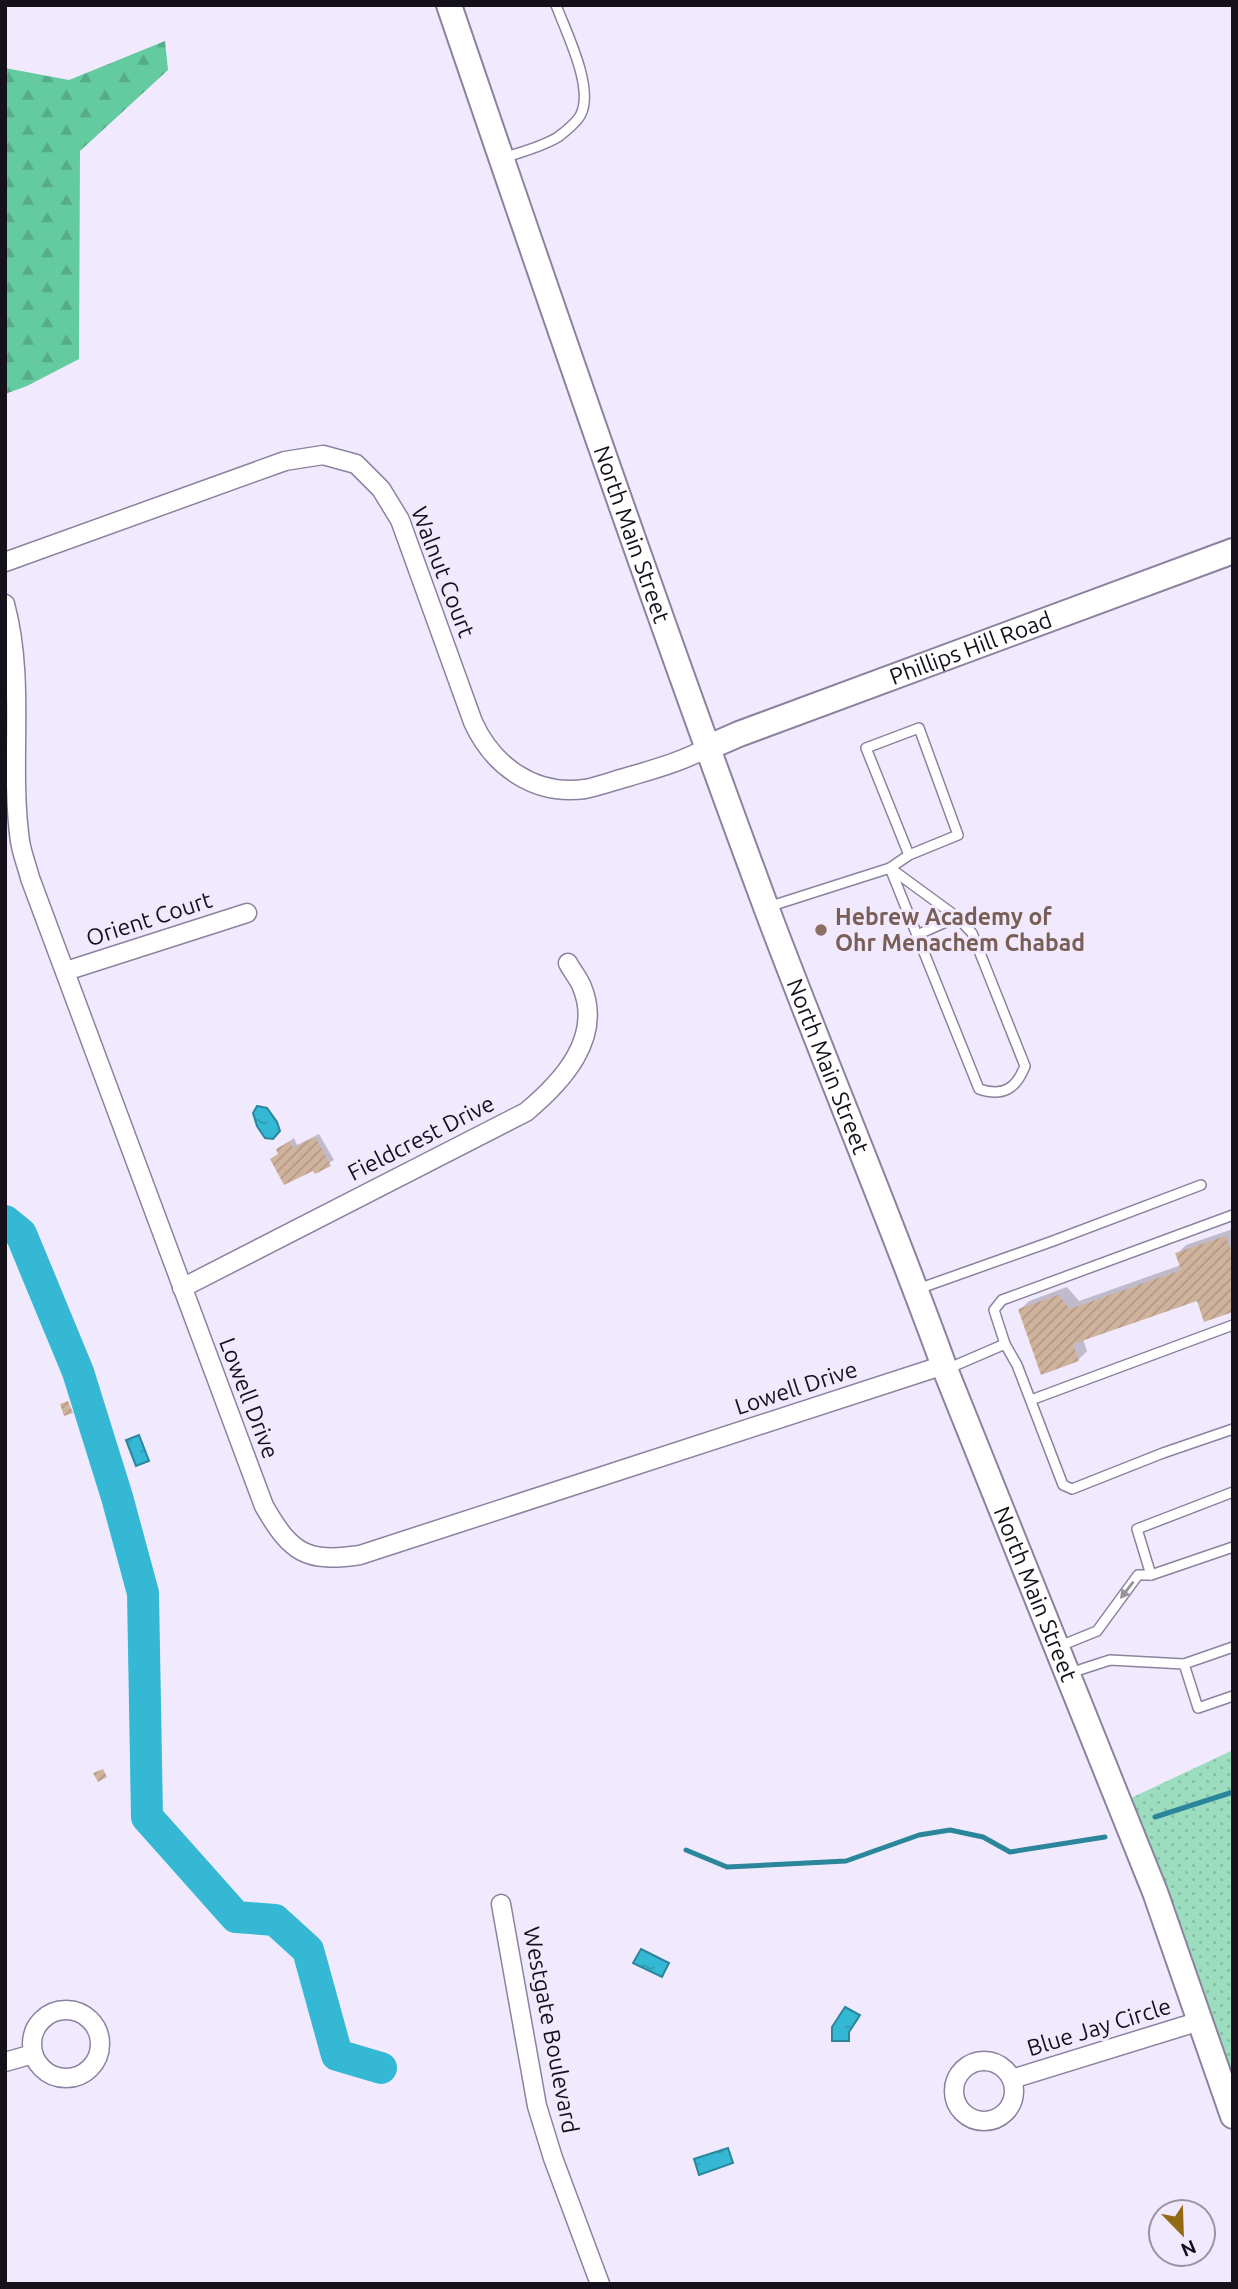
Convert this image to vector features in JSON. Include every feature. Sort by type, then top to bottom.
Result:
[{"type":"street","name":"North Main Street","points":[[449,5],[766,908],[852,1132],[1155,1892],[1200,2021],[1221,2067],[1233,2116]]},
{"type":"street","name":"Walnut Court","points":[[5,562],[285,461],[323,455],[356,464],[381,489],[400,520],[473,722],[486,746],[505,767],[543,787],[585,789],[677,762],[708,748]]},
{"type":"street","name":"Phillips Hill Road","points":[[708,748],[751,729],[1233,551]]},
{"type":"street","name":"Lowell Drive","points":[[6,606],[13,635],[17,679],[17,813],[20,845],[30,878],[264,1506],[279,1533],[302,1552],[330,1559],[373,1551],[945,1367]]},
{"type":"street","name":"Orient Court","points":[[66,971],[247,913]]},
{"type":"street","name":"Fieldcrest Drive","points":[[181,1288],[526,1112],[543,1098],[573,1063],[587,1032],[588,1011],[582,986],[568,963]]},
{"type":"street","name":"Westgate Boulevard","points":[[501,1904],[537,2106],[553,2158],[600,2284]]},
{"type":"street","name":"Blue Jay Circle","points":[[1012,2079],[1200,2021]]},
{"type":"street","points":[[5,2062],[33,2054]]},
{"type":"lane","points":[[501,158],[559,136],[581,115],[585,97],[580,71],[556,5]]},
{"type":"lane","points":[[766,908],[890,869],[909,855],[958,835],[919,728],[866,748],[909,855]]},
{"type":"lane","points":[[890,869],[957,917],[972,933],[1025,1066],[1020,1079],[1009,1089],[992,1093],[979,1089],[890,869]]},
{"type":"lane","points":[[917,934],[957,917]]},
{"type":"lane","points":[[916,1289],[1201,1185]]},
{"type":"lane","points":[[1233,1215],[1002,1300],[994,1310],[1005,1344],[1017,1365],[1063,1485],[1072,1489],[1163,1452],[1233,1429]]},
{"type":"lane","points":[[1031,1400],[1233,1325]]},
{"type":"lane","points":[[945,1367],[1005,1344]]},
{"type":"lane","points":[[1151,1575],[1137,1528],[1233,1492]]},
{"type":"lane","points":[[1057,1648],[1097,1631],[1138,1576],[1151,1575],[1233,1547]]},
{"type":"lane","points":[[1067,1674],[1110,1660],[1184,1664],[1233,1647]]},
{"type":"lane","points":[[1184,1664],[1198,1708],[1233,1696]]},
{"type":"green space","points":[[165,41],[168,70],[80,151],[79,359],[27,386],[5,394],[5,68],[69,80]]},
{"type":"green space","points":[[1233,1750],[1233,2103],[1131,1798]]},
{"type":"water","points":[[257,1106],[267,1108],[277,1122],[280,1131],[273,1139],[265,1138],[257,1126],[253,1113]]},
{"type":"water","points":[[139,1435],[149,1461],[136,1466],[126,1440]]},
{"type":"water","points":[[641,1949],[669,1963],[662,1977],[633,1963]]},
{"type":"water","points":[[845,2007],[860,2015],[849,2032],[849,2041],[832,2041],[832,2027]]},
{"type":"water","points":[[728,2148],[733,2163],[699,2175],[694,2159]]},
{"type":"building","points":[[315,1137],[331,1166],[315,1174],[313,1171],[284,1185],[270,1159],[278,1154],[276,1149],[290,1141],[293,1148]]},
{"type":"building","points":[[1226,1236],[1233,1256],[1233,1312],[1204,1322],[1197,1301],[1073,1344],[1079,1361],[1041,1375],[1018,1309],[1058,1295],[1070,1309],[1181,1270],[1175,1253]]},
{"type":"building","points":[[68,1401],[73,1413],[64,1416],[60,1404]]},
{"type":"building","points":[[103,1769],[107,1777],[98,1782],[93,1773]]},
{"type":"waterway","points":[[5,1221],[21,1234],[78,1372],[117,1497],[143,1593],[147,1817],[236,1917],[275,1920],[308,1950],[337,2055],[381,2068]]},
{"type":"waterway","points":[[1155,1817],[1233,1792]]},
{"type":"waterway","points":[[686,1850],[727,1867],[846,1861],[919,1835],[950,1830],[983,1837],[1010,1852],[1105,1837]]},
{"type":"place","name":"Hebrew Academy of Ohr Menachem Chabad","points":[[821,930]]}]
